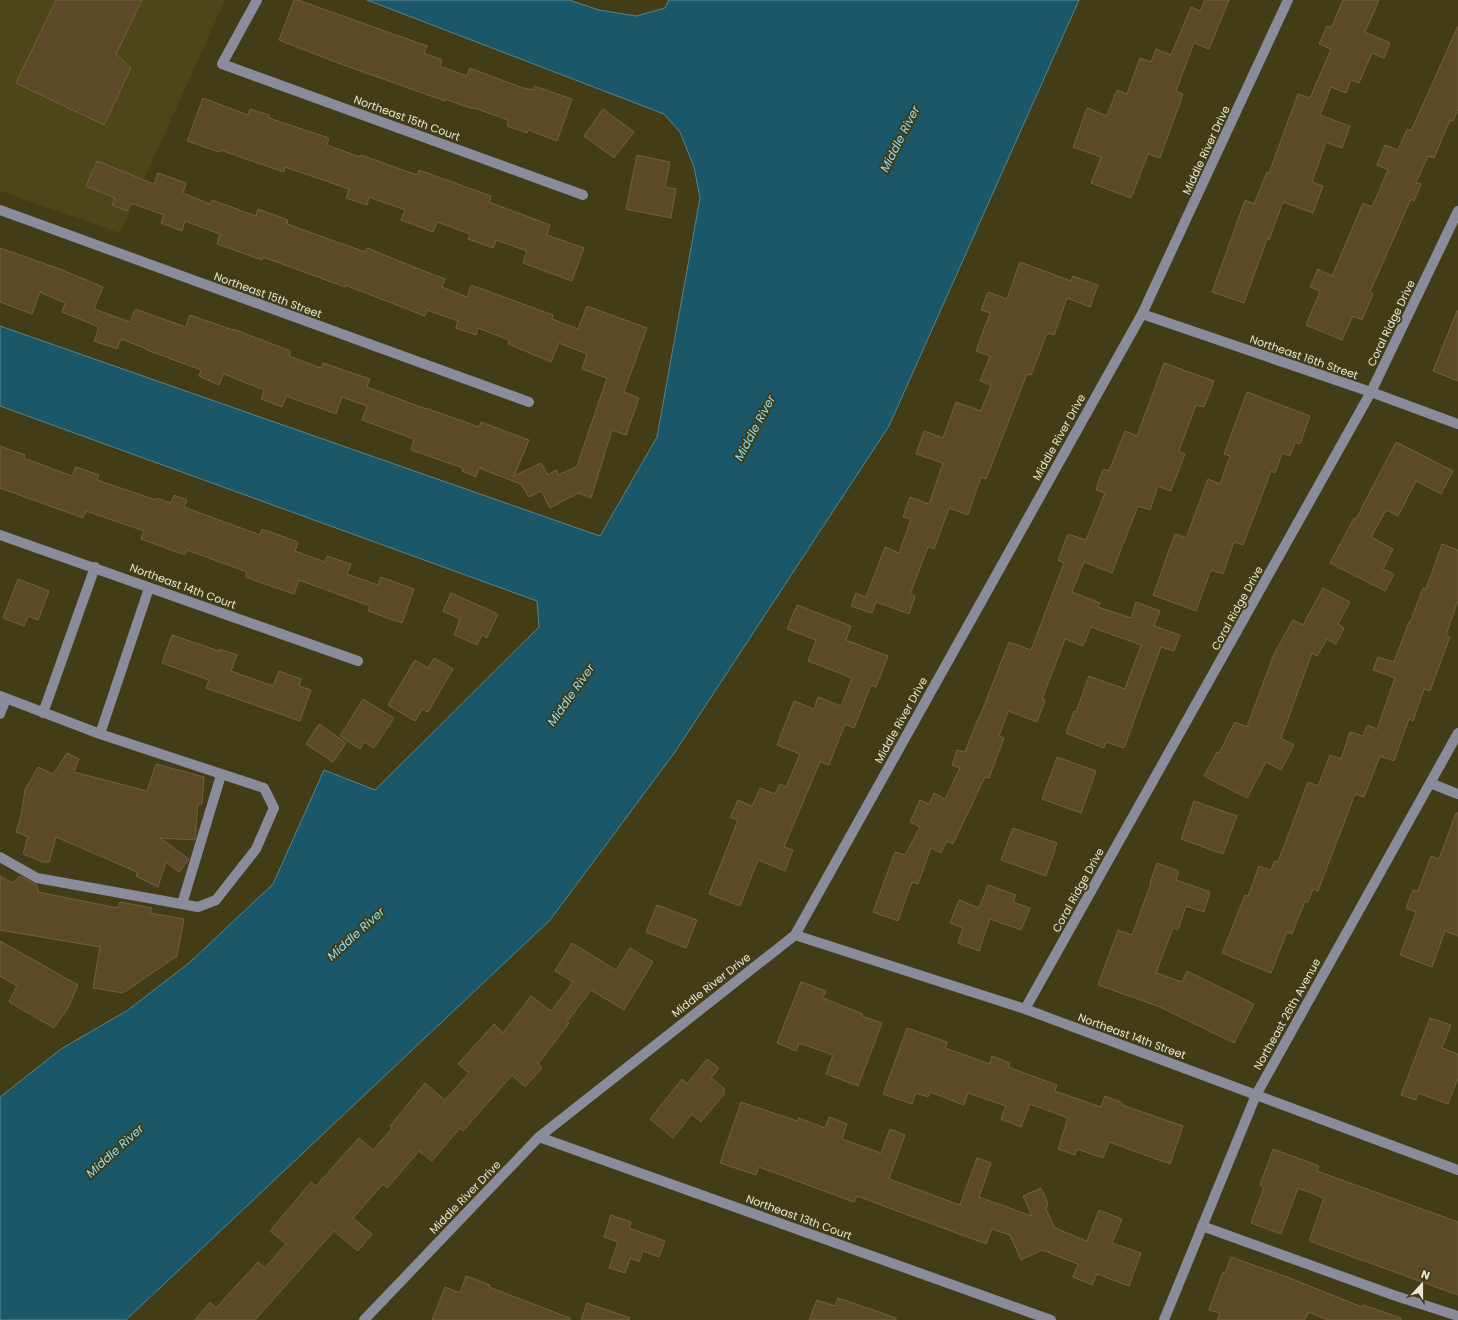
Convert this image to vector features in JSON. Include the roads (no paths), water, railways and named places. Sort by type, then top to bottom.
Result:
[{"type":"street","name":"Northeast 15th Court","points":[[257,0],[222,64],[583,195]]},
{"type":"street","name":"Middle River Drive","points":[[364,1320],[538,1137],[795,935],[1142,314],[1288,0]]},
{"type":"street","name":"Northeast 15th Street","points":[[0,210],[529,402]]},
{"type":"street","name":"Coral Ridge Drive","points":[[1025,1009],[1371,392],[1458,212]]},
{"type":"street","name":"Northeast 16th Street","points":[[1142,314],[1371,392],[1458,424]]},
{"type":"street","name":"Northeast 14th Court","points":[[0,535],[95,567],[149,588],[358,661]]},
{"type":"street","points":[[43,713],[95,567]]},
{"type":"street","points":[[100,734],[149,588]]},
{"type":"street","points":[[0,714],[3,698],[100,734],[264,788],[274,808],[256,849],[216,900],[198,907],[37,878],[0,857]]},
{"type":"street","name":"Northeast 26th Avenue","points":[[1164,1320],[1256,1095],[1458,733]]},
{"type":"street","points":[[182,904],[222,775]]},
{"type":"street","points":[[1430,783],[1458,794]]},
{"type":"street","name":"Northeast 14th Street","points":[[795,935],[1025,1009],[1458,1170]]},
{"type":"street","name":"Northeast 13th Court","points":[[538,1137],[1051,1320]]},
{"type":"street","points":[[1202,1226],[1385,1293],[1458,1316]]},
{"type":"water","name":"Middle River","points":[[367,0],[569,0],[599,10],[636,16],[665,8],[669,0],[1079,0],[889,426],[675,752],[550,920],[126,1320],[0,1320],[0,1097],[61,1049],[128,1010],[189,963],[273,884],[324,770],[375,790],[539,627],[537,601],[0,406],[0,326],[600,536],[657,437],[700,198],[694,167],[680,132],[664,114]]}]
